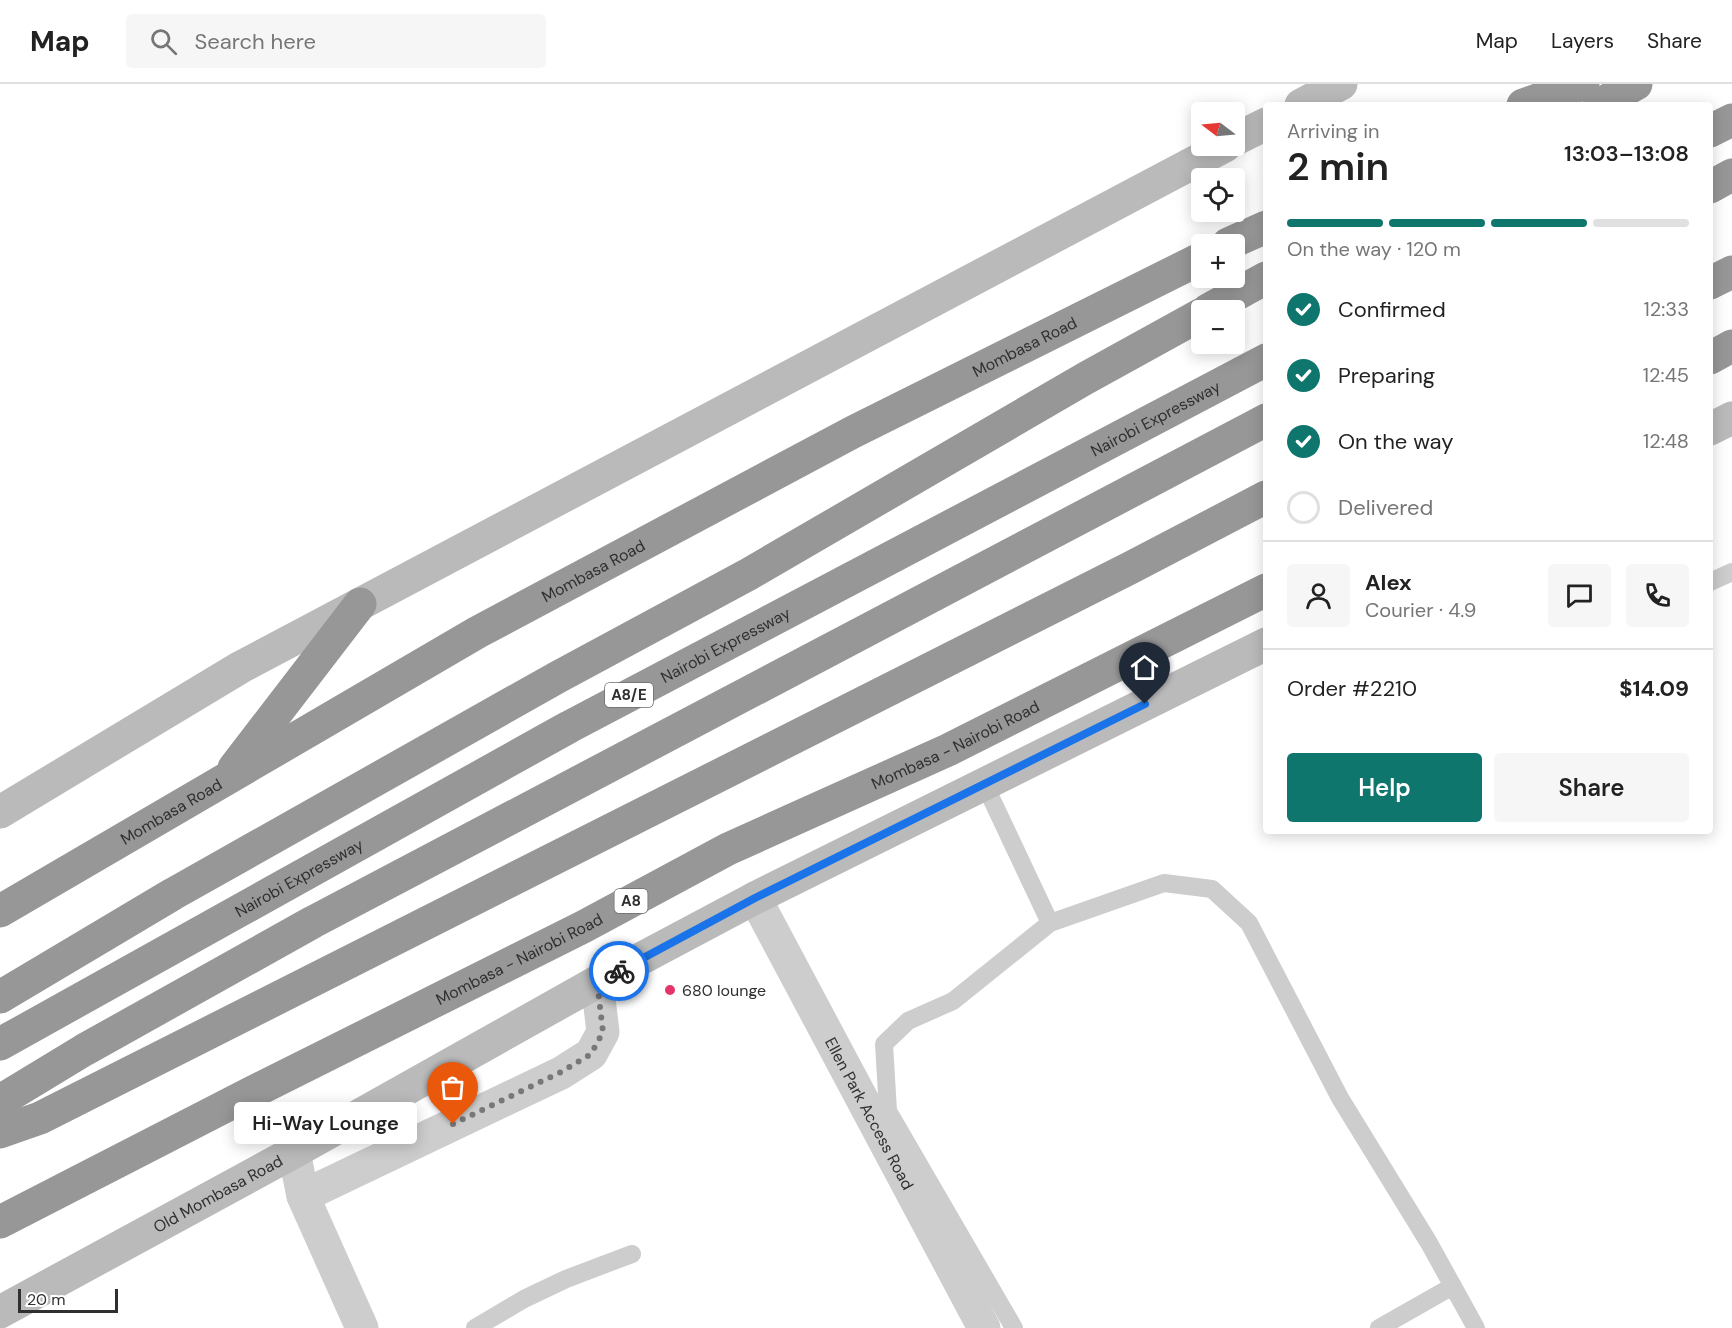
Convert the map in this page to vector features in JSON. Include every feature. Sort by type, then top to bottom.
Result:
[{"type":"highway","points":[[1532,102],[1583,84]]},
{"type":"highway","points":[[1604,102],[1635,84]]},
{"type":"highway","points":[[1713,130],[1732,120]]},
{"type":"highway","points":[[1713,185],[1732,175]]},
{"type":"highway","points":[[1245,236],[1263,227]]},
{"type":"highway","name":"Mombasa Road","points":[[0,911],[498,621],[853,432],[1191,263]]},
{"type":"highway","points":[[1713,282],[1732,272]]},
{"type":"highway","points":[[1226,300],[1263,280]]},
{"type":"highway","points":[[0,997],[173,894],[558,677],[749,574],[1086,378],[1191,320]]},
{"type":"highway","points":[[1713,356],[1732,346]]},
{"type":"highway","name":"Nairobi Expressway","points":[[0,1044],[569,727],[1263,362]]},
{"type":"highway","points":[[0,1101],[84,1050],[313,922],[1263,422]]},
{"type":"highway","points":[[0,1132],[40,1118],[1130,568],[1263,499]]},
{"type":"highway","name":"Mombasa - Nairobi Road","points":[[0,1222],[583,927],[728,849],[948,750],[1263,592]]},
{"type":"highway","points":[[224,781],[360,604]]},
{"type":"street","points":[[1307,102],[1341,84]]},
{"type":"street","points":[[1245,134],[1263,126]]},
{"type":"street","points":[[0,812],[241,667],[1206,156]]},
{"type":"street","points":[[1713,428],[1732,418]]},
{"type":"street","name":"Old Mombasa Road","points":[[0,1312],[294,1152],[597,982],[755,898],[1263,645]]},
{"type":"street","name":"Ellen Park Access Road","points":[[755,898],[984,1328]]},
{"type":"street","points":[[303,1196],[561,1072],[591,1054],[603,1032],[597,982]]},
{"type":"street","points":[[294,1152],[303,1196],[363,1328]]},
{"type":"lane","points":[[1713,581],[1732,572]]},
{"type":"lane","points":[[984,783],[1050,923]]},
{"type":"lane","points":[[1014,1328],[888,1111],[884,1044],[908,1021],[953,1001],[1050,923],[1164,883],[1212,889],[1249,922],[1340,1098],[1476,1328]]},
{"type":"lane","points":[[475,1328],[524,1299],[566,1278],[632,1254]]},
{"type":"lane","points":[[1379,1328],[1453,1286]]},
{"type":"way so far","points":[[453,1124],[561,1072],[591,1054],[603,1032],[597,982],[619,971]]},
{"type":"place","name":"680 lounge","points":[[670,990]]},
{"type":"place","name":"Hi-Way Lounge","points":[[453,1124]]},
{"type":"route","points":[[619,971],[755,898],[1145,704]]}]
